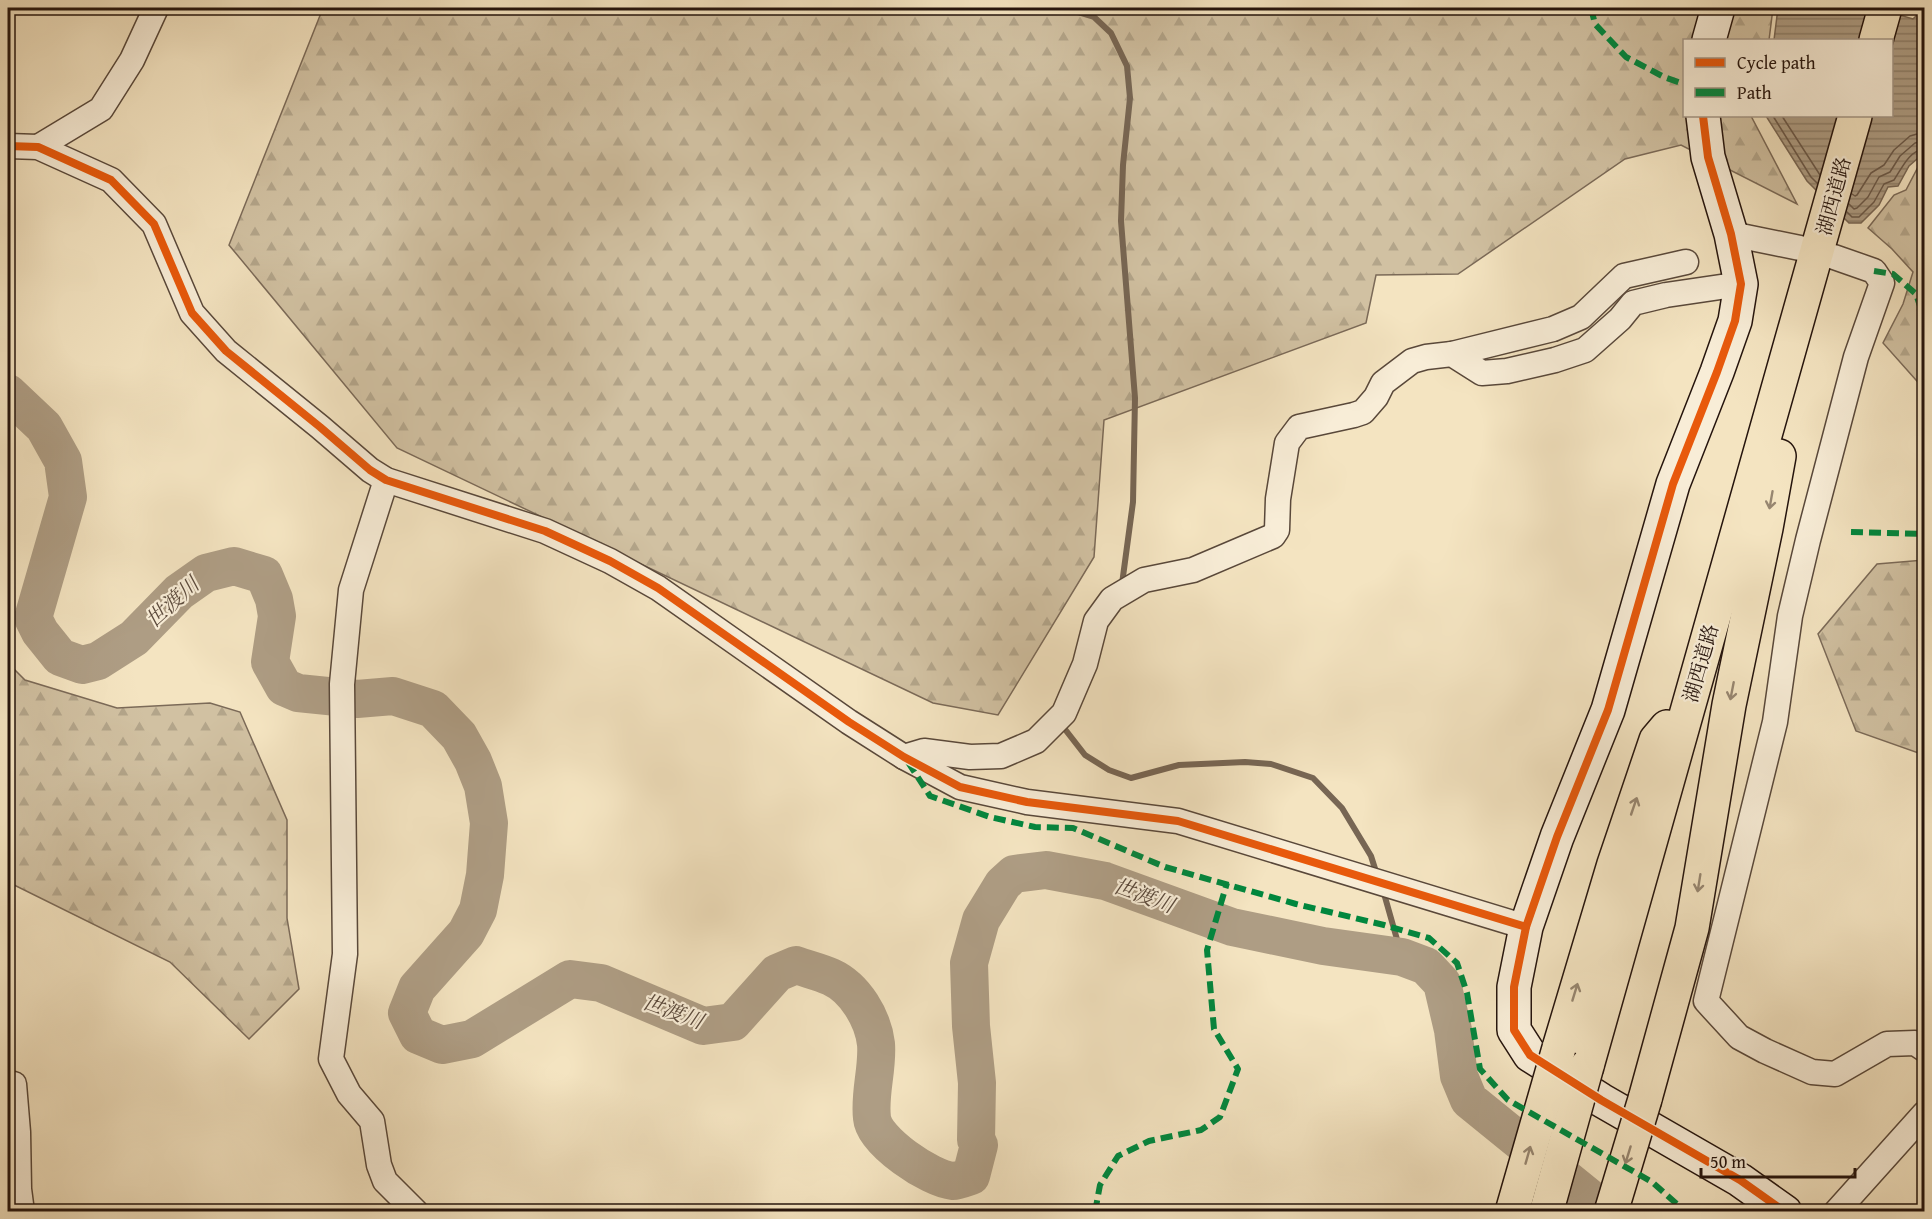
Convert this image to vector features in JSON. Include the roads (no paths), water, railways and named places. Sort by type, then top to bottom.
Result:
[{"type":"highway","points":[[1876,39],[1885,8]]},
{"type":"highway","name":"湖西道路","points":[[1547,1209],[1855,117]]},
{"type":"highway","points":[[1611,1212],[1692,928],[1729,705],[1766,528],[1816,257]]},
{"type":"highway","points":[[1512,1212],[1614,864],[1656,740],[1690,700]]},
{"type":"street","points":[[38,147],[101,109],[132,60],[156,8]]},
{"type":"street","points":[[1709,39],[1718,8]]},
{"type":"street","points":[[1703,117],[1708,157],[1731,234],[1741,284],[1735,321],[1674,484],[1608,710],[1557,837],[1526,927],[1514,987],[1514,1030],[1530,1055],[1601,1100],[1740,1180],[1785,1212]]},
{"type":"street","points":[[8,146],[38,147],[111,180],[154,224],[192,313],[226,351],[370,470],[387,480],[545,531],[610,561],[658,588],[849,722],[904,757],[960,787],[1027,802],[1178,821],[1526,927]]},
{"type":"street","points":[[1731,234],[1874,271],[1882,283],[1856,357],[1808,540],[1790,616],[1775,722],[1706,1001],[1739,1036],[1765,1051],[1812,1072],[1835,1074],[1887,1044],[1915,1043],[1924,1048]]},
{"type":"street","points":[[904,757],[924,751],[970,757],[1000,756],[1036,741],[1064,713],[1085,664],[1096,621],[1112,599],[1144,580],[1193,570],[1273,537],[1277,530],[1278,499],[1287,443],[1299,427],[1363,412],[1376,397],[1383,383],[1412,361],[1452,354],[1553,329],[1581,317],[1624,276],[1686,262]]},
{"type":"street","points":[[1452,354],[1482,374],[1555,360],[1586,350],[1620,319],[1633,303],[1741,284]]},
{"type":"street","points":[[387,480],[351,590],[343,672],[345,954],[332,1059],[349,1094],[372,1121],[378,1165],[386,1181],[416,1212]]},
{"type":"street","points":[[8,1083],[14,1084],[22,1212]]},
{"type":"street","points":[[1836,1212],[1924,1114]]},
{"type":"water","points":[[1778,8],[1876,8],[1913,19],[1924,8],[1924,153],[1909,166],[1898,186],[1888,187],[1879,205],[1861,223],[1849,223],[1807,181],[1767,117],[1893,117],[1893,39],[1774,39]]},
{"type":"waterway","points":[[1064,8],[1094,17],[1111,33],[1127,66],[1130,98],[1123,165],[1121,221],[1135,398],[1133,502],[1122,584]]},
{"type":"waterway","name":"世渡川","points":[[8,393],[44,427],[63,461],[68,497],[33,618],[40,632],[60,657],[82,665],[98,661],[134,638],[179,592],[206,573],[234,566],[264,575],[274,599],[277,616],[270,662],[284,687],[298,693],[357,699],[393,696],[433,709],[459,736],[473,761],[483,786],[489,823],[485,875],[478,910],[466,933],[417,988],[407,1013],[418,1035],[442,1045],[472,1039],[570,979],[601,983],[703,1026],[733,1022],[777,973],[796,965],[827,975],[840,982],[855,996],[867,1014],[876,1044],[872,1118],[882,1137],[892,1148],[931,1174],[943,1179],[959,1180],[971,1176],[979,1145],[976,1140],[977,1083],[971,1026],[969,963],[981,920],[1003,884],[1014,874],[1046,870],[1105,881],[1232,927],[1323,946],[1402,957],[1426,966],[1442,983],[1453,1030],[1459,1076],[1469,1100],[1607,1212]]},
{"type":"waterway","points":[[1066,724],[1064,728],[1085,755],[1109,770],[1131,778],[1179,765],[1245,762],[1271,764],[1313,778],[1342,808],[1371,856],[1377,875]]},
{"type":"waterway","points":[[1383,890],[1402,957]]}]
